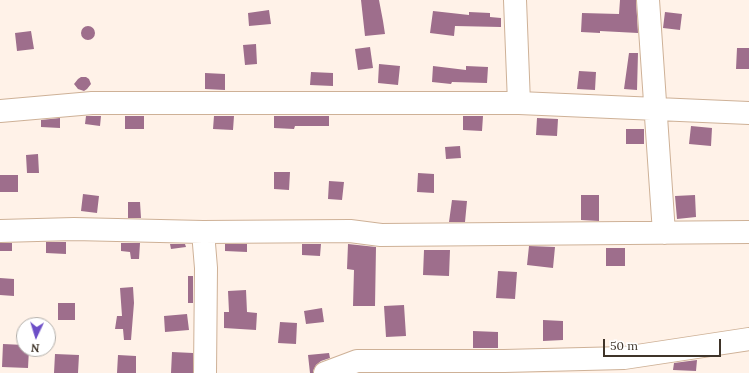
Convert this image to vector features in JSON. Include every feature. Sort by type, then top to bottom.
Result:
[{"type":"street","points":[[515,0],[519,103]]},
{"type":"street","points":[[648,0],[664,233]]},
{"type":"street","points":[[0,111],[92,103],[519,103],[749,114]]},
{"type":"street","points":[[0,231],[74,229],[203,232],[350,231],[381,235],[749,232]]},
{"type":"street","points":[[203,232],[206,268],[205,373]]},
{"type":"street","points":[[325,373],[357,361],[496,361],[583,366],[624,358],[749,339]]},
{"type":"building","points":[[361,0],[379,0],[385,34],[365,36]]},
{"type":"building","points":[[620,0],[636,0],[638,33],[600,31],[600,33],[581,32],[582,13],[619,14]]},
{"type":"building","points":[[269,10],[271,24],[249,26],[248,13]]},
{"type":"building","points":[[433,11],[469,15],[469,12],[490,13],[490,17],[501,18],[501,27],[455,26],[454,36],[430,33]]},
{"type":"building","points":[[665,12],[682,14],[680,30],[663,28]]},
{"type":"building","points":[[85,26],[91,26],[95,30],[95,36],[91,40],[85,40],[81,36],[81,30]]},
{"type":"building","points":[[31,31],[34,49],[17,51],[15,33]]},
{"type":"building","points":[[256,44],[257,64],[245,65],[243,45]]},
{"type":"building","points":[[370,47],[373,68],[358,70],[355,49]]},
{"type":"building","points":[[737,48],[749,48],[749,69],[736,69]]},
{"type":"building","points":[[629,53],[638,53],[637,90],[624,89]]},
{"type":"building","points":[[379,64],[400,66],[398,85],[378,83]]},
{"type":"building","points":[[433,66],[466,70],[466,66],[488,67],[487,83],[452,82],[451,84],[432,82]]},
{"type":"building","points":[[579,71],[596,72],[595,90],[577,89]]},
{"type":"building","points":[[311,72],[333,73],[333,86],[310,85]]},
{"type":"building","points":[[205,73],[225,74],[225,90],[205,89]]},
{"type":"building","points":[[81,77],[86,77],[89,79],[91,84],[84,91],[78,89],[74,84]]},
{"type":"building","points":[[86,116],[101,116],[100,126],[85,124]]},
{"type":"building","points":[[125,116],[144,116],[144,129],[125,129]]},
{"type":"building","points":[[214,116],[234,116],[233,130],[213,129]]},
{"type":"building","points":[[274,116],[329,116],[329,126],[295,126],[294,129],[274,128]]},
{"type":"building","points":[[463,116],[483,116],[482,131],[463,130]]},
{"type":"building","points":[[60,118],[60,128],[41,127],[41,120]]},
{"type":"building","points":[[537,118],[558,119],[557,136],[536,135]]},
{"type":"building","points":[[691,126],[712,128],[711,146],[689,144]]},
{"type":"building","points":[[626,129],[644,129],[644,144],[626,144]]},
{"type":"building","points":[[460,146],[461,158],[446,159],[445,147]]},
{"type":"building","points":[[38,154],[39,173],[27,173],[26,155]]},
{"type":"building","points":[[274,172],[290,172],[289,190],[274,189]]},
{"type":"building","points":[[418,173],[434,174],[434,193],[417,192]]},
{"type":"building","points":[[0,175],[18,175],[18,192],[0,192]]},
{"type":"building","points":[[329,181],[344,182],[342,200],[328,199]]},
{"type":"building","points":[[83,194],[99,196],[97,213],[81,211]]},
{"type":"building","points":[[581,195],[599,195],[599,221],[581,220]]},
{"type":"building","points":[[695,195],[696,217],[677,219],[675,196]]},
{"type":"building","points":[[452,200],[467,201],[465,222],[449,222]]},
{"type":"building","points":[[128,202],[140,202],[141,218],[128,218]]},
{"type":"building","points":[[46,242],[66,242],[66,254],[46,253]]},
{"type":"building","points":[[0,243],[12,243],[12,251],[0,251]]},
{"type":"building","points":[[121,243],[140,243],[139,259],[131,259],[130,252],[121,251]]},
{"type":"building","points":[[170,244],[185,244],[186,247],[171,249]]},
{"type":"building","points":[[225,244],[247,244],[247,252],[225,251]]},
{"type":"building","points":[[302,244],[321,244],[320,256],[302,255]]},
{"type":"building","points":[[348,244],[376,247],[375,306],[353,306],[354,270],[347,269]]},
{"type":"building","points":[[529,246],[555,247],[553,268],[527,265]]},
{"type":"building","points":[[606,248],[625,248],[625,266],[606,266]]},
{"type":"building","points":[[424,250],[450,250],[449,276],[423,275]]},
{"type":"building","points":[[498,271],[517,272],[515,299],[496,298]]},
{"type":"building","points":[[188,276],[193,276],[193,303],[188,303]]},
{"type":"building","points":[[0,278],[14,279],[14,296],[0,295]]},
{"type":"building","points":[[133,287],[134,303],[131,340],[124,340],[123,329],[115,329],[117,316],[122,316],[120,288]]},
{"type":"building","points":[[246,290],[247,312],[257,313],[256,330],[224,328],[224,312],[229,312],[228,291]]},
{"type":"building","points":[[58,303],[75,303],[75,320],[58,320]]},
{"type":"building","points":[[404,305],[406,336],[386,337],[384,306]]},
{"type":"building","points":[[322,308],[324,322],[306,324],[304,311]]},
{"type":"building","points":[[187,314],[189,330],[165,332],[164,316]]},
{"type":"building","points":[[543,320],[563,321],[563,340],[543,341]]},
{"type":"building","points":[[280,322],[297,323],[296,344],[278,343]]},
{"type":"building","points":[[473,331],[498,332],[498,348],[473,348]]},
{"type":"building","points":[[3,344],[16,345],[16,357],[29,357],[28,368],[2,367]]},
{"type":"building","points":[[172,352],[193,353],[193,373],[171,373]]},
{"type":"building","points":[[329,353],[330,358],[321,361],[316,365],[313,373],[310,373],[308,355]]},
{"type":"building","points":[[56,354],[79,355],[78,373],[54,373]]},
{"type":"building","points":[[118,355],[136,356],[136,373],[117,373]]},
{"type":"building","points":[[697,360],[696,371],[673,370],[674,363]]}]
